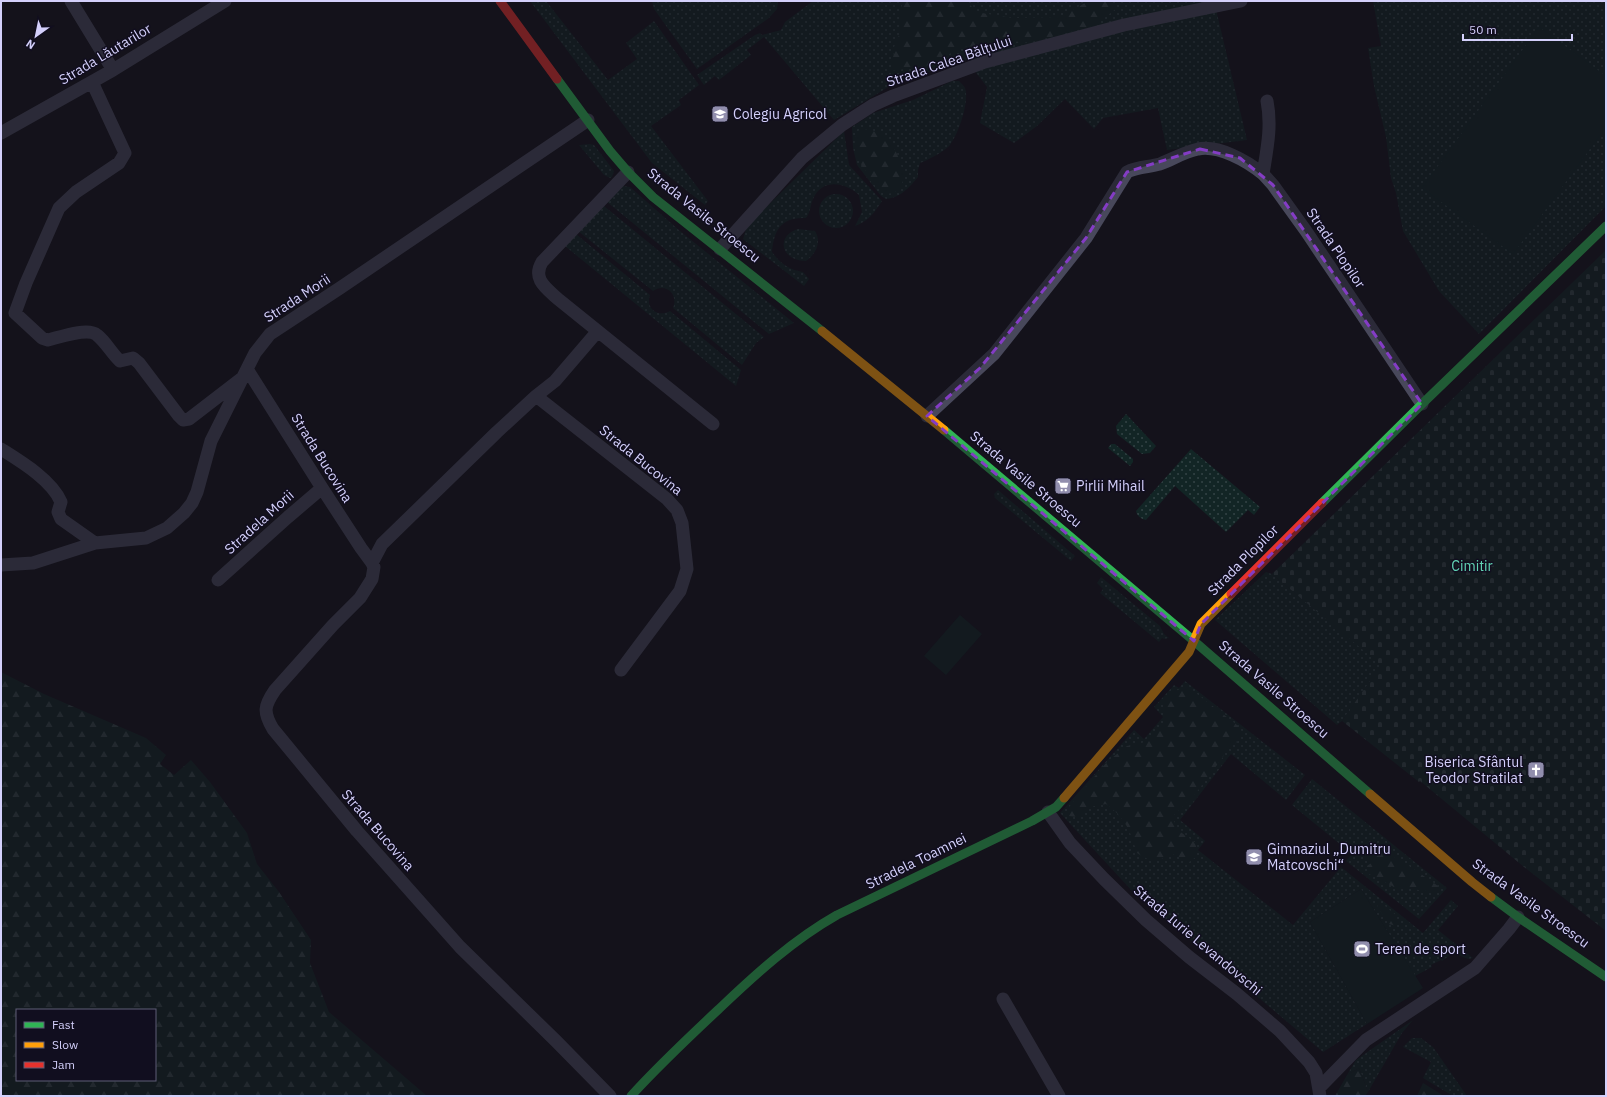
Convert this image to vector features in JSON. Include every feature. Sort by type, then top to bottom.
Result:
[{"type":"main road","name":"Strada Vasile Stroescu","points":[[500,1],[610,151],[653,197],[720,249],[927,416],[1194,641],[1472,882],[1606,977]]},
{"type":"main road","name":"Strada Plopilor","points":[[1194,641],[1201,624],[1422,404],[1606,226]]},
{"type":"main road","name":"Stradela Toamnei","points":[[633,1095],[661,1062],[752,977],[816,927],[837,915],[1032,821],[1056,807],[1189,652],[1194,641]]},
{"type":"street","points":[[71,1],[113,70]]},
{"type":"street","name":"Strada Lăutarilor","points":[[1,134],[113,70],[225,1]]},
{"type":"street","name":"Strada Calea Bălțului","points":[[720,249],[802,158],[842,125],[873,104],[985,62],[1124,25],[1241,1]]},
{"type":"street","points":[[92,82],[125,153],[120,163],[76,192],[59,208],[26,283],[15,313],[42,338],[48,340],[92,332],[98,336],[120,361],[133,358],[139,363],[183,420],[188,419],[245,374]]},
{"type":"street","points":[[927,416],[994,354],[1086,238],[1127,172],[1133,169],[1161,163],[1184,153],[1200,149],[1228,154],[1240,158],[1263,174],[1270,130],[1270,116],[1267,102]]},
{"type":"street","name":"Strada Morii","points":[[1,564],[33,563],[95,544],[146,538],[167,528],[184,513],[192,503],[197,492],[211,441],[255,353],[270,334],[354,280],[588,120]]},
{"type":"street","points":[[628,172],[542,262],[538,268],[538,276],[549,290],[597,332],[713,424]]},
{"type":"street","name":"Strada Plopilor","points":[[1263,174],[1273,185],[1306,230],[1422,404]]},
{"type":"street","name":"Strada Bucovina","points":[[372,563],[382,544],[497,432],[536,396],[555,381],[597,332]]},
{"type":"street","name":"Strada Bucovina","points":[[245,374],[374,567],[372,579],[360,598],[333,625],[270,697],[265,711],[273,729],[357,831],[460,947],[610,1096]]},
{"type":"street","name":"Strada Bucovina","points":[[536,396],[667,499],[677,510],[682,523],[687,569],[684,582],[680,591],[621,670]]},
{"type":"street","points":[[1,449],[20,461],[52,487],[61,502],[58,512],[61,519],[95,544]]},
{"type":"street","name":"Stradela Morii","points":[[218,580],[322,488]]},
{"type":"street","name":"Strada Iurie Levandovschi","points":[[1048,812],[1070,843],[1146,920],[1280,1031],[1309,1062],[1316,1074],[1320,1092]]},
{"type":"street","points":[[1320,1092],[1366,1040],[1475,968],[1510,929],[1518,916]]},
{"type":"street","points":[[1003,999],[1059,1096]]},
{"type":"highlighted area","points":[[1200,149],[1240,158],[1273,185],[1422,404],[1201,624],[1194,641],[927,416],[980,368],[1086,238],[1127,172]]},
{"type":"green space","points":[[530,1],[546,1],[608,80],[637,59],[626,43],[654,21],[699,85],[679,100],[681,105],[651,126],[708,201],[705,205],[652,163]]},
{"type":"green space","points":[[652,1],[776,1],[778,3],[777,9],[769,18],[697,69],[654,9]]},
{"type":"green space","points":[[813,1],[1214,1],[1247,140],[1167,150],[1158,108],[1103,118],[1094,129],[1065,99],[1037,126],[1014,143],[980,123],[987,87],[977,74],[969,59],[895,83],[834,120],[764,37],[747,50],[751,55],[719,80],[715,76],[704,85],[697,75],[755,35],[760,33],[762,35],[781,30],[785,22]]},
{"type":"green space","points":[[903,1],[967,1],[976,12],[1012,18],[1059,17],[1089,1],[1106,1],[1117,8],[1094,26],[1031,42],[962,47],[930,65],[892,71],[894,47],[900,33],[900,13]]},
{"type":"green space","points":[[1373,1],[1606,1],[1606,206],[1479,334],[1439,291],[1403,231],[1396,193],[1391,178],[1386,137],[1374,86],[1368,48],[1381,46]]},
{"type":"green space","points":[[1539,27],[1606,76],[1606,127],[1513,254],[1422,188]]},
{"type":"green space","points":[[952,81],[959,81],[965,88],[966,94],[965,109],[960,126],[953,140],[944,150],[920,163],[918,177],[908,189],[896,197],[886,199],[881,196],[857,165],[853,148],[852,127],[873,113],[913,100]]},
{"type":"green space","points":[[859,130],[872,130],[880,134],[892,145],[900,161],[904,178],[900,187],[895,192],[889,194],[885,193],[861,164],[855,147],[855,138]]},
{"type":"green space","points":[[844,131],[849,165],[882,201],[868,219],[855,226],[862,212],[859,195],[842,185],[829,185],[818,191],[814,197],[806,218],[791,220],[785,222],[781,226],[777,231],[772,252],[785,265],[793,270],[803,272],[809,279],[804,286],[743,239],[747,226]]},
{"type":"green space","points":[[579,145],[594,145],[614,171],[612,177],[610,178],[604,175]]},
{"type":"green space","points":[[623,186],[630,187],[680,231],[794,323],[769,334],[607,202]]},
{"type":"green space","points":[[836,194],[848,199],[853,211],[848,223],[836,228],[824,223],[819,211],[824,199]]},
{"type":"green space","points":[[604,206],[764,337],[756,343],[742,365],[673,308],[674,298],[670,291],[662,288],[653,291],[578,231]]},
{"type":"green space","points":[[798,229],[815,231],[818,239],[817,248],[813,255],[806,261],[791,257],[786,253],[784,248],[786,237],[791,232]]},
{"type":"green space","points":[[576,234],[650,295],[649,304],[651,308],[661,313],[670,311],[741,370],[736,386],[565,246]]},
{"type":"green space","name":"Cimitir","points":[[1606,250],[1606,931],[1524,867],[1420,781],[1419,782],[1342,721],[1381,665],[1272,574]]},
{"type":"green space","points":[[1126,414],[1156,446],[1150,453],[1142,454],[1117,434],[1116,426]]},
{"type":"green space","points":[[1111,444],[1115,444],[1133,459],[1130,466],[1108,448]]},
{"type":"green space","points":[[1191,449],[1260,507],[1254,515],[1248,510],[1226,532],[1175,486],[1146,520],[1138,516],[1136,511]]},
{"type":"green space","points":[[998,490],[1075,556],[1071,561],[995,498],[994,494]]},
{"type":"green space","points":[[1266,572],[1272,574],[1382,665],[1342,721],[1337,725],[1215,620]]},
{"type":"green space","points":[[1101,577],[1160,626],[1164,634],[1169,638],[1162,638],[1159,642],[1100,593],[1103,589],[1097,583]]},
{"type":"green space","points":[[960,615],[982,634],[946,675],[924,656]]},
{"type":"green space","points":[[1,672],[44,694],[146,738],[166,755],[160,764],[174,775],[191,760],[210,782],[247,833],[257,864],[279,892],[311,940],[310,963],[329,1012],[427,1096],[1,1096]]},
{"type":"green space","points":[[1185,681],[1305,775],[1286,800],[1231,754],[1180,820],[1205,841],[1198,850],[1293,925],[1341,867],[1423,933],[1451,900],[1458,906],[1438,930],[1473,958],[1468,959],[1453,953],[1415,976],[1361,889],[1310,922],[1367,1024],[1323,1052],[1133,892],[1060,813],[1134,730],[1144,739],[1163,717],[1154,707],[1174,685],[1179,688]]},
{"type":"green space","points":[[1188,687],[1237,725],[1242,732],[1237,742],[1224,751],[1223,757],[1193,797],[1172,817],[1179,831],[1196,843],[1196,857],[1189,862],[1172,854],[1162,859],[1151,860],[1137,853],[1132,838],[1123,820],[1106,804],[1089,807],[1079,817],[1069,816],[1067,810],[1107,762],[1127,746],[1142,743],[1152,738],[1164,723],[1164,702],[1171,692]]},
{"type":"green space","points":[[1312,779],[1447,888],[1419,919],[1346,861],[1352,854],[1292,805]]},
{"type":"green space","points":[[1371,850],[1389,855],[1406,864],[1438,886],[1435,892],[1394,887],[1369,874],[1367,866],[1373,862],[1366,858]]},
{"type":"green space","name":"Teren de sport","points":[[1361,889],[1423,988],[1367,1024],[1310,922]]},
{"type":"green space","points":[[1380,902],[1397,916],[1397,926],[1389,924],[1377,906]]},
{"type":"green space","points":[[1413,1020],[1402,1033],[1368,1092],[1359,1068],[1347,1075],[1356,1060]]},
{"type":"green space","points":[[1412,1038],[1421,1038],[1433,1047],[1467,1096],[1453,1096],[1423,1078],[1431,1062],[1403,1047]]},
{"type":"green space","points":[[1359,1068],[1368,1092],[1365,1096],[1335,1096],[1347,1075]]},
{"type":"green space","points":[[1423,1083],[1444,1096],[1417,1096]]},
{"type":"traffic: fast","points":[[557,79],[610,151],[653,197],[822,331]]},
{"type":"traffic: fast","points":[[1322,503],[1606,226]]},
{"type":"traffic: fast","points":[[944,430],[1194,641],[1370,794]]},
{"type":"traffic: fast","points":[[631,1096],[674,1051],[734,995],[790,946],[805,935],[837,915],[1032,821],[1056,807],[1064,798]]},
{"type":"traffic: fast","points":[[1491,897],[1606,977]]},
{"type":"traffic: slow","points":[[822,331],[944,430]]},
{"type":"traffic: slow","points":[[1064,798],[1189,652],[1201,624],[1231,594]]},
{"type":"traffic: slow","points":[[1370,794],[1491,897]]},
{"type":"traffic: jam","points":[[500,1],[557,79]]},
{"type":"traffic: jam","points":[[1231,594],[1322,503]]},
{"type":"place","name":"Colegiu Agricol","points":[[720,114]]},
{"type":"place","name":"Pirlii Mihail","points":[[1063,486]]},
{"type":"place","name":"Biserica Sfântul Teodor Stratilat","points":[[1536,770]]},
{"type":"place","name":"Gimnaziul „Dumitru Matcovschi“","points":[[1254,857]]},
{"type":"place","name":"Teren de sport","points":[[1362,949]]}]
